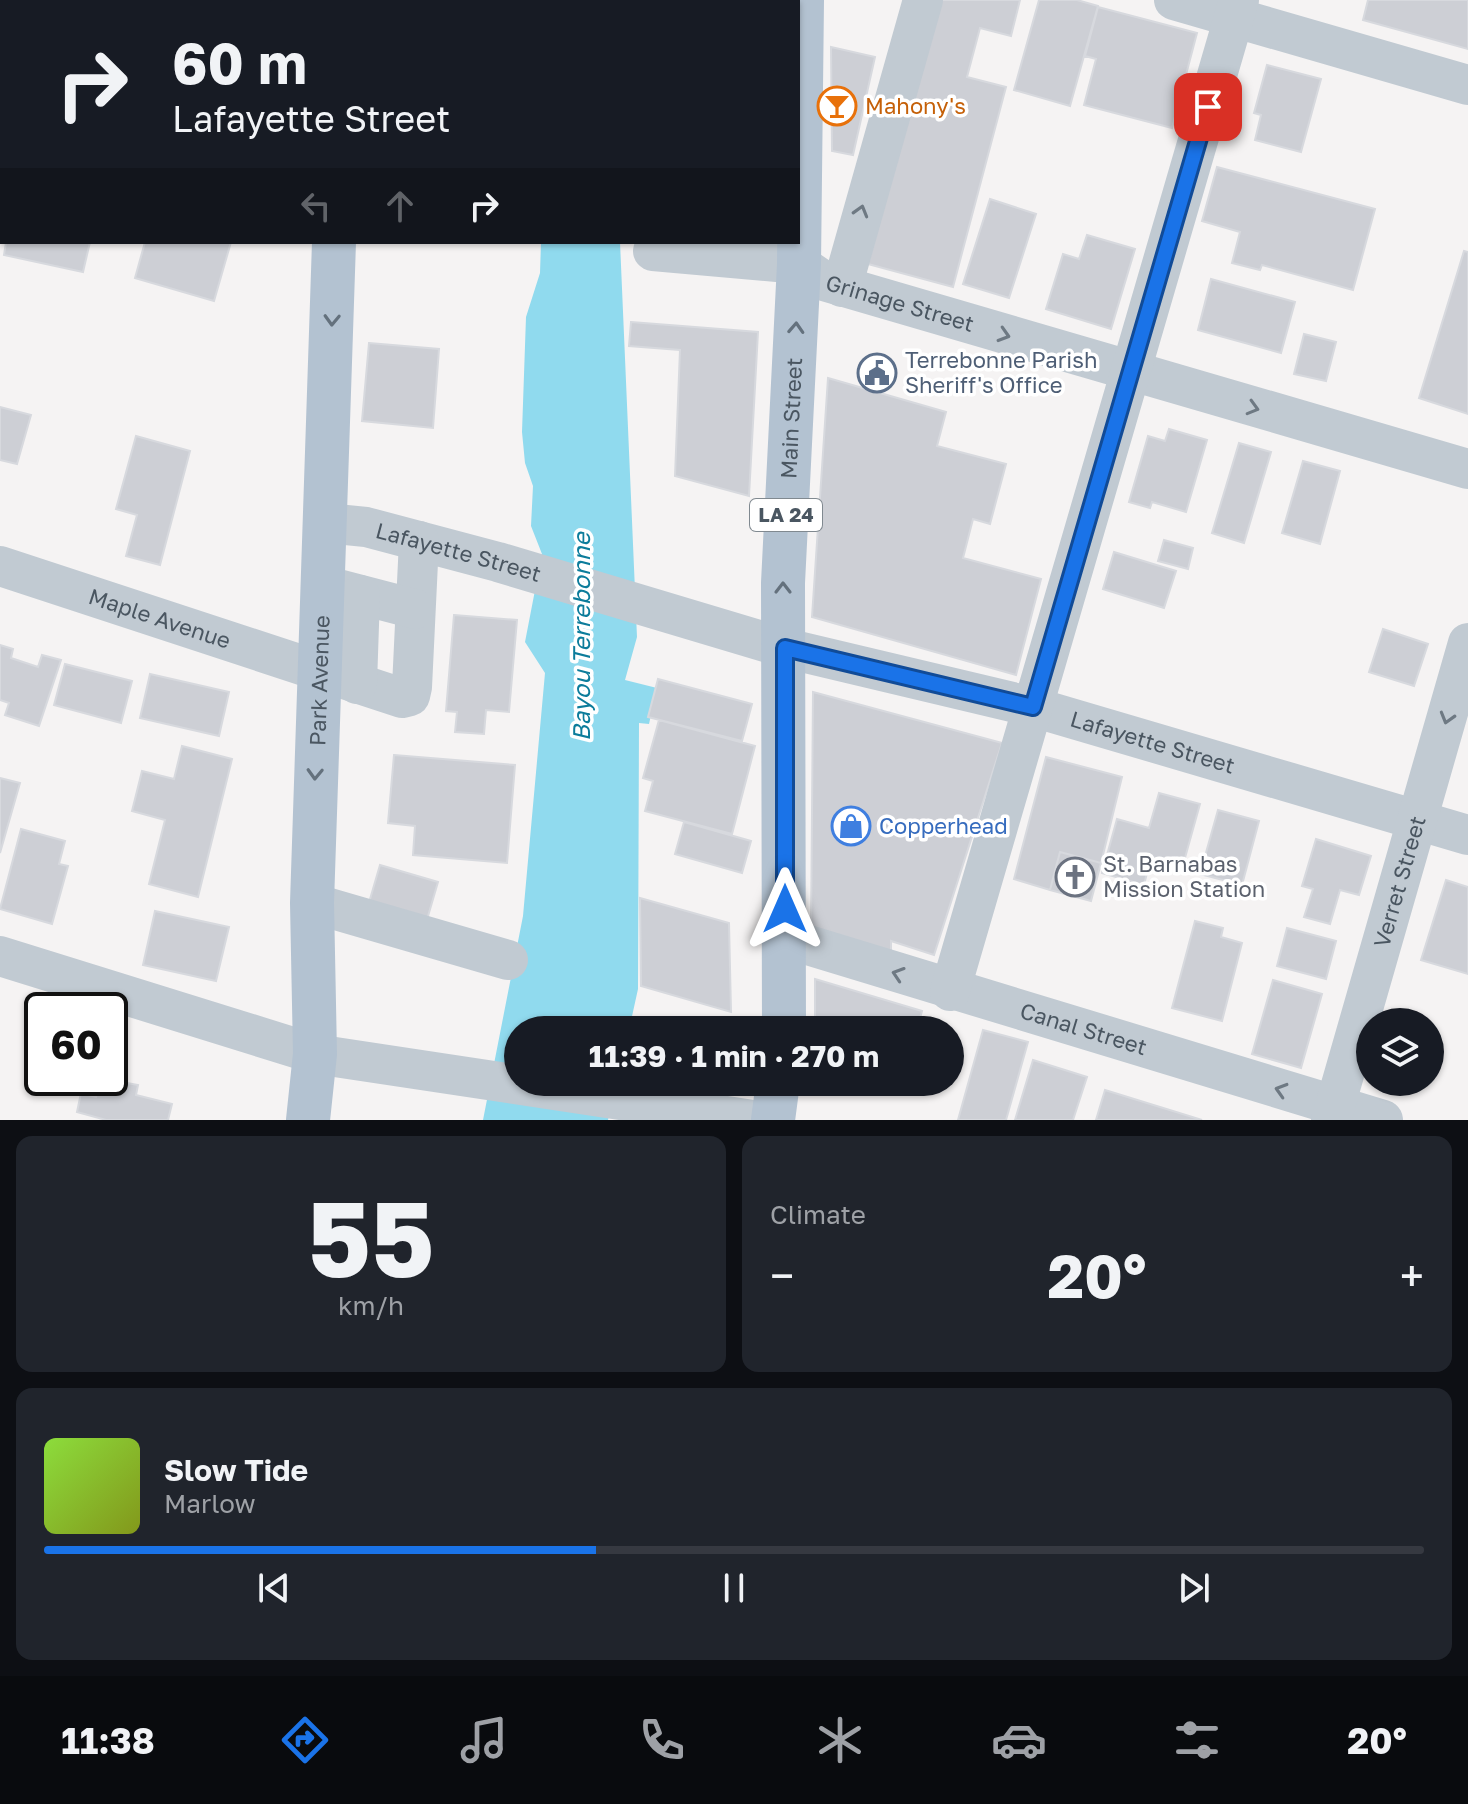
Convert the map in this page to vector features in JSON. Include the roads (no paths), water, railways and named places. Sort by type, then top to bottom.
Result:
[{"type":"main road","name":"Main Street","points":[[800,176],[802,0]]},
{"type":"main road","name":"Park Avenue","points":[[308,1120],[315,1054],[312,903],[338,676],[342,590],[326,523],[334,244]]},
{"type":"main road","name":"Main Street","points":[[784,1016],[783,583],[799,244]]},
{"type":"main road","points":[[773,1120],[776,1096]]},
{"type":"street","points":[[842,287],[923,0]]},
{"type":"street","points":[[1174,0],[1236,8],[1468,85]]},
{"type":"street","points":[[950,991],[1236,8]]},
{"type":"street","name":"Grinage Street","points":[[653,251],[799,264],[824,281],[842,287],[1468,469]]},
{"type":"street","name":"Lafayette Street","points":[[326,523],[366,527],[498,562],[785,648],[1033,707],[1468,835]]},
{"type":"street","points":[[342,590],[415,609],[419,541]]},
{"type":"street","name":"Maple Avenue","points":[[0,566],[402,698],[410,696],[415,609]]},
{"type":"street","name":"Verret Street","points":[[1333,1113],[1468,643]]},
{"type":"street","points":[[312,903],[508,960]]},
{"type":"street","name":"Canal Street","points":[[785,938],[1333,1113],[1383,1120]]},
{"type":"street","points":[[0,956],[315,1054],[753,1120]]},
{"type":"water","name":"Bayou Terrebonne","points":[[541,244],[620,244],[637,637],[625,680],[657,688],[649,724],[639,723],[638,989],[632,1016],[504,1016],[504,1096],[614,1096],[608,1120],[483,1120],[523,916],[545,673],[525,642],[542,554],[531,526],[533,486],[525,463],[522,432],[526,317],[540,273]]},
{"type":"place","name":"Mahony's","points":[[837,106]]},
{"type":"place","name":"Terrebonne Parish Sheriff's Office","points":[[877,373]]},
{"type":"place","name":"Copperhead","points":[[851,826]]},
{"type":"place","name":"St. Barnabas Mission Station","points":[[1075,877]]}]
